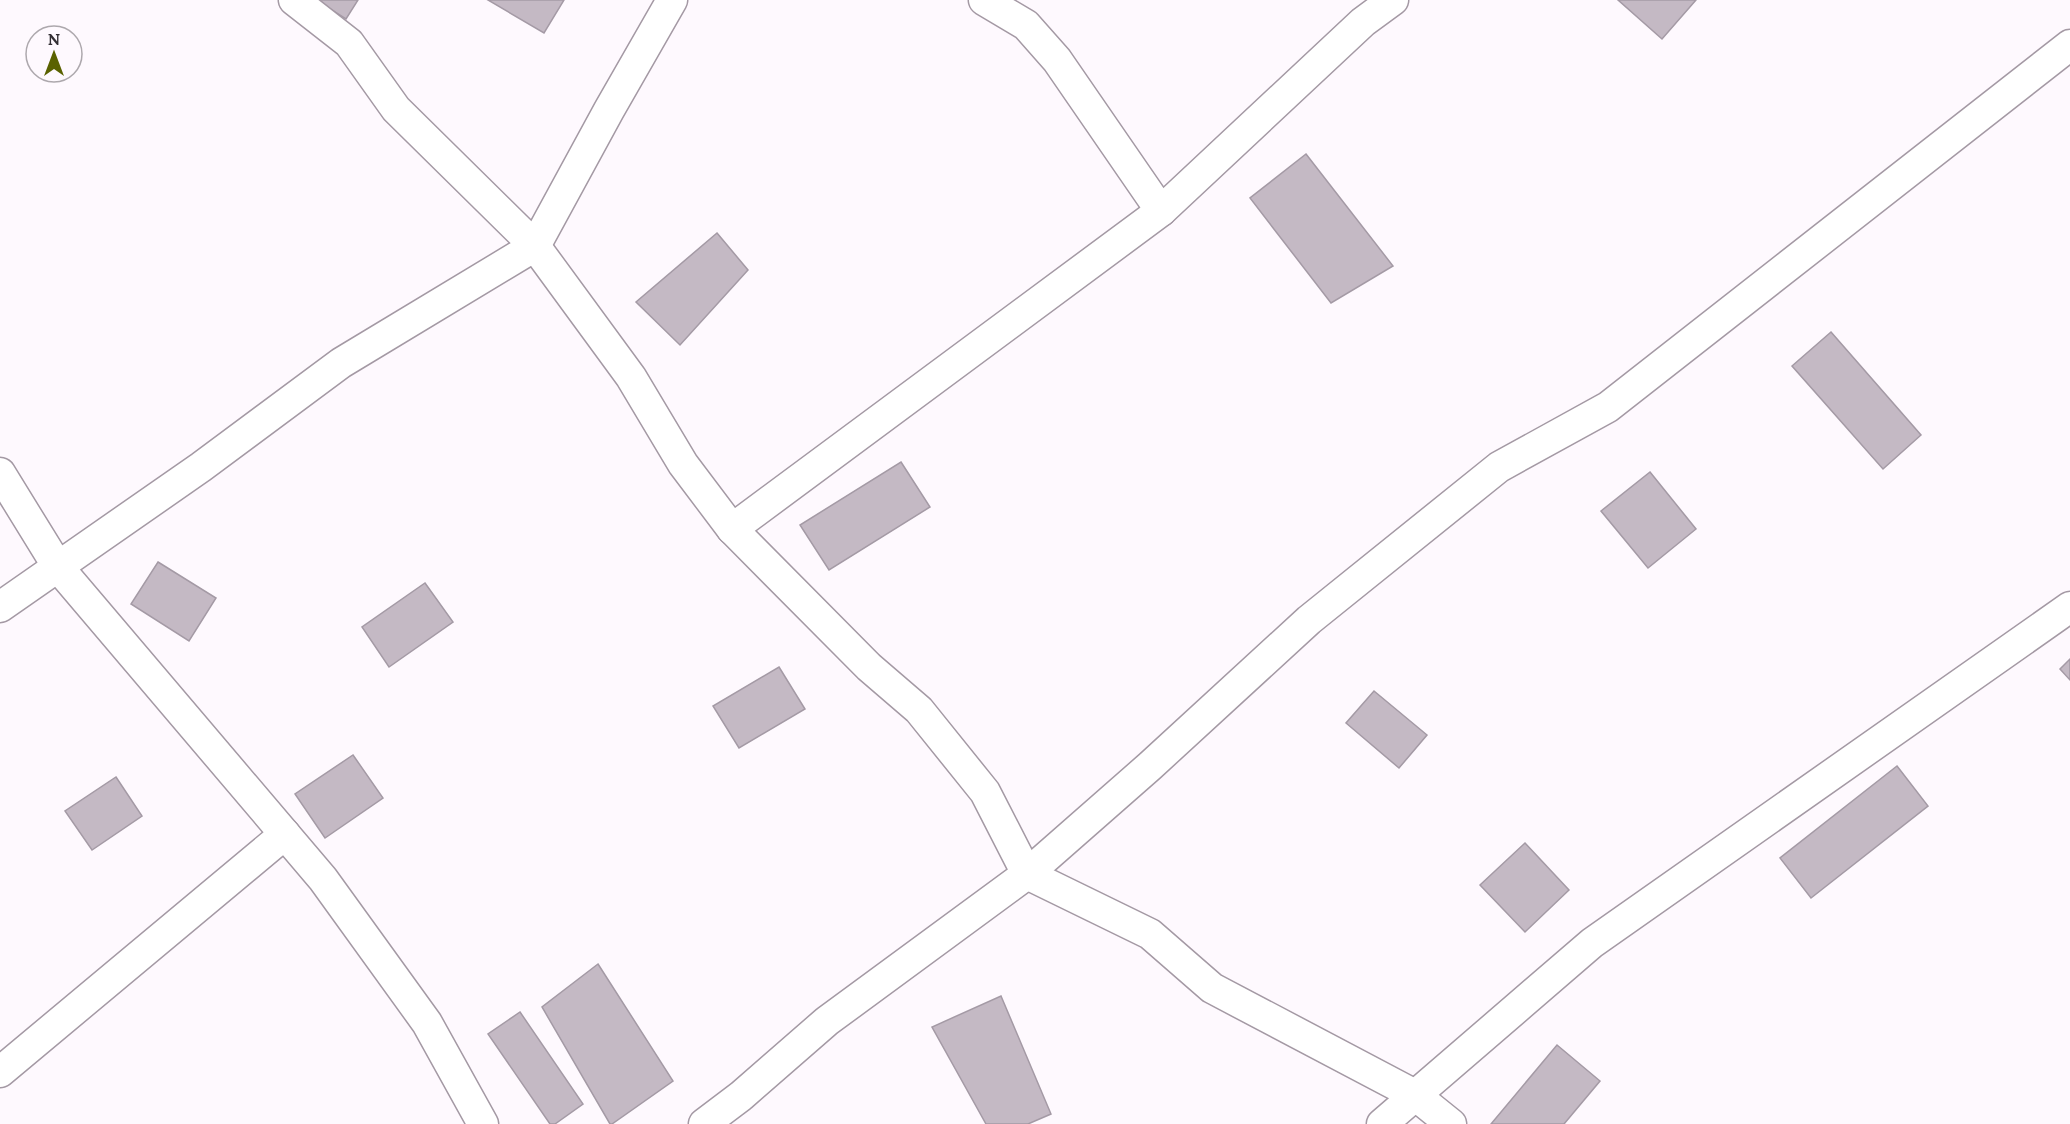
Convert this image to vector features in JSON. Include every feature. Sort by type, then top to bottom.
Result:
[{"type":"street","points":[[294,0],[349,43],[396,109],[535,246],[630,377],[683,464],[732,529],[869,667],[919,710],[985,792],[1027,874],[1150,934],[1212,988],[1415,1095],[1451,1124]]},
{"type":"street","points":[[0,607],[201,467],[341,363],[535,246],[672,0]]},
{"type":"street","points":[[984,0],[1026,25],[1057,60],[1161,211]]},
{"type":"street","points":[[732,529],[1161,211],[1363,22],[1393,0]]},
{"type":"street","points":[[704,1124],[741,1096],[827,1020],[1027,874],[1150,766],[1309,620],[1498,466],[1608,407],[2070,45]]},
{"type":"street","points":[[0,473],[58,567],[323,879],[427,1023],[483,1124]]},
{"type":"street","points":[[1382,1124],[1592,943],[2070,607]]},
{"type":"street","points":[[0,1072],[285,834]]},
{"type":"building","points":[[316,0],[358,0],[346,19]]},
{"type":"building","points":[[488,0],[564,0],[544,33]]},
{"type":"building","points":[[1618,0],[1696,0],[1662,39]]},
{"type":"building","points":[[1306,154],[1393,266],[1331,303],[1250,198]]},
{"type":"building","points":[[717,233],[748,270],[680,345],[636,302]]},
{"type":"building","points":[[1831,332],[1921,435],[1883,469],[1792,366]]},
{"type":"building","points":[[901,462],[930,507],[829,570],[800,525]]},
{"type":"building","points":[[1650,472],[1696,529],[1648,568],[1601,511]]},
{"type":"building","points":[[158,562],[216,598],[189,641],[131,604]]},
{"type":"building","points":[[425,583],[453,622],[389,667],[362,627]]},
{"type":"building","points":[[2070,659],[2070,680],[2060,669]]},
{"type":"building","points":[[779,667],[805,709],[739,748],[713,706]]},
{"type":"building","points":[[1374,691],[1427,735],[1399,768],[1346,723]]},
{"type":"building","points":[[353,755],[383,798],[325,838],[295,794]]},
{"type":"building","points":[[1897,766],[1928,806],[1811,898],[1780,858]]},
{"type":"building","points":[[116,777],[142,816],[92,850],[65,811]]},
{"type":"building","points":[[1525,843],[1569,890],[1525,932],[1480,885]]},
{"type":"building","points":[[598,964],[673,1081],[612,1124],[542,1007]]},
{"type":"building","points":[[1001,996],[1051,1114],[1028,1124],[986,1124],[932,1027]]},
{"type":"building","points":[[520,1012],[583,1104],[555,1124],[550,1124],[488,1034]]},
{"type":"building","points":[[1557,1045],[1600,1081],[1564,1124],[1491,1124]]}]
